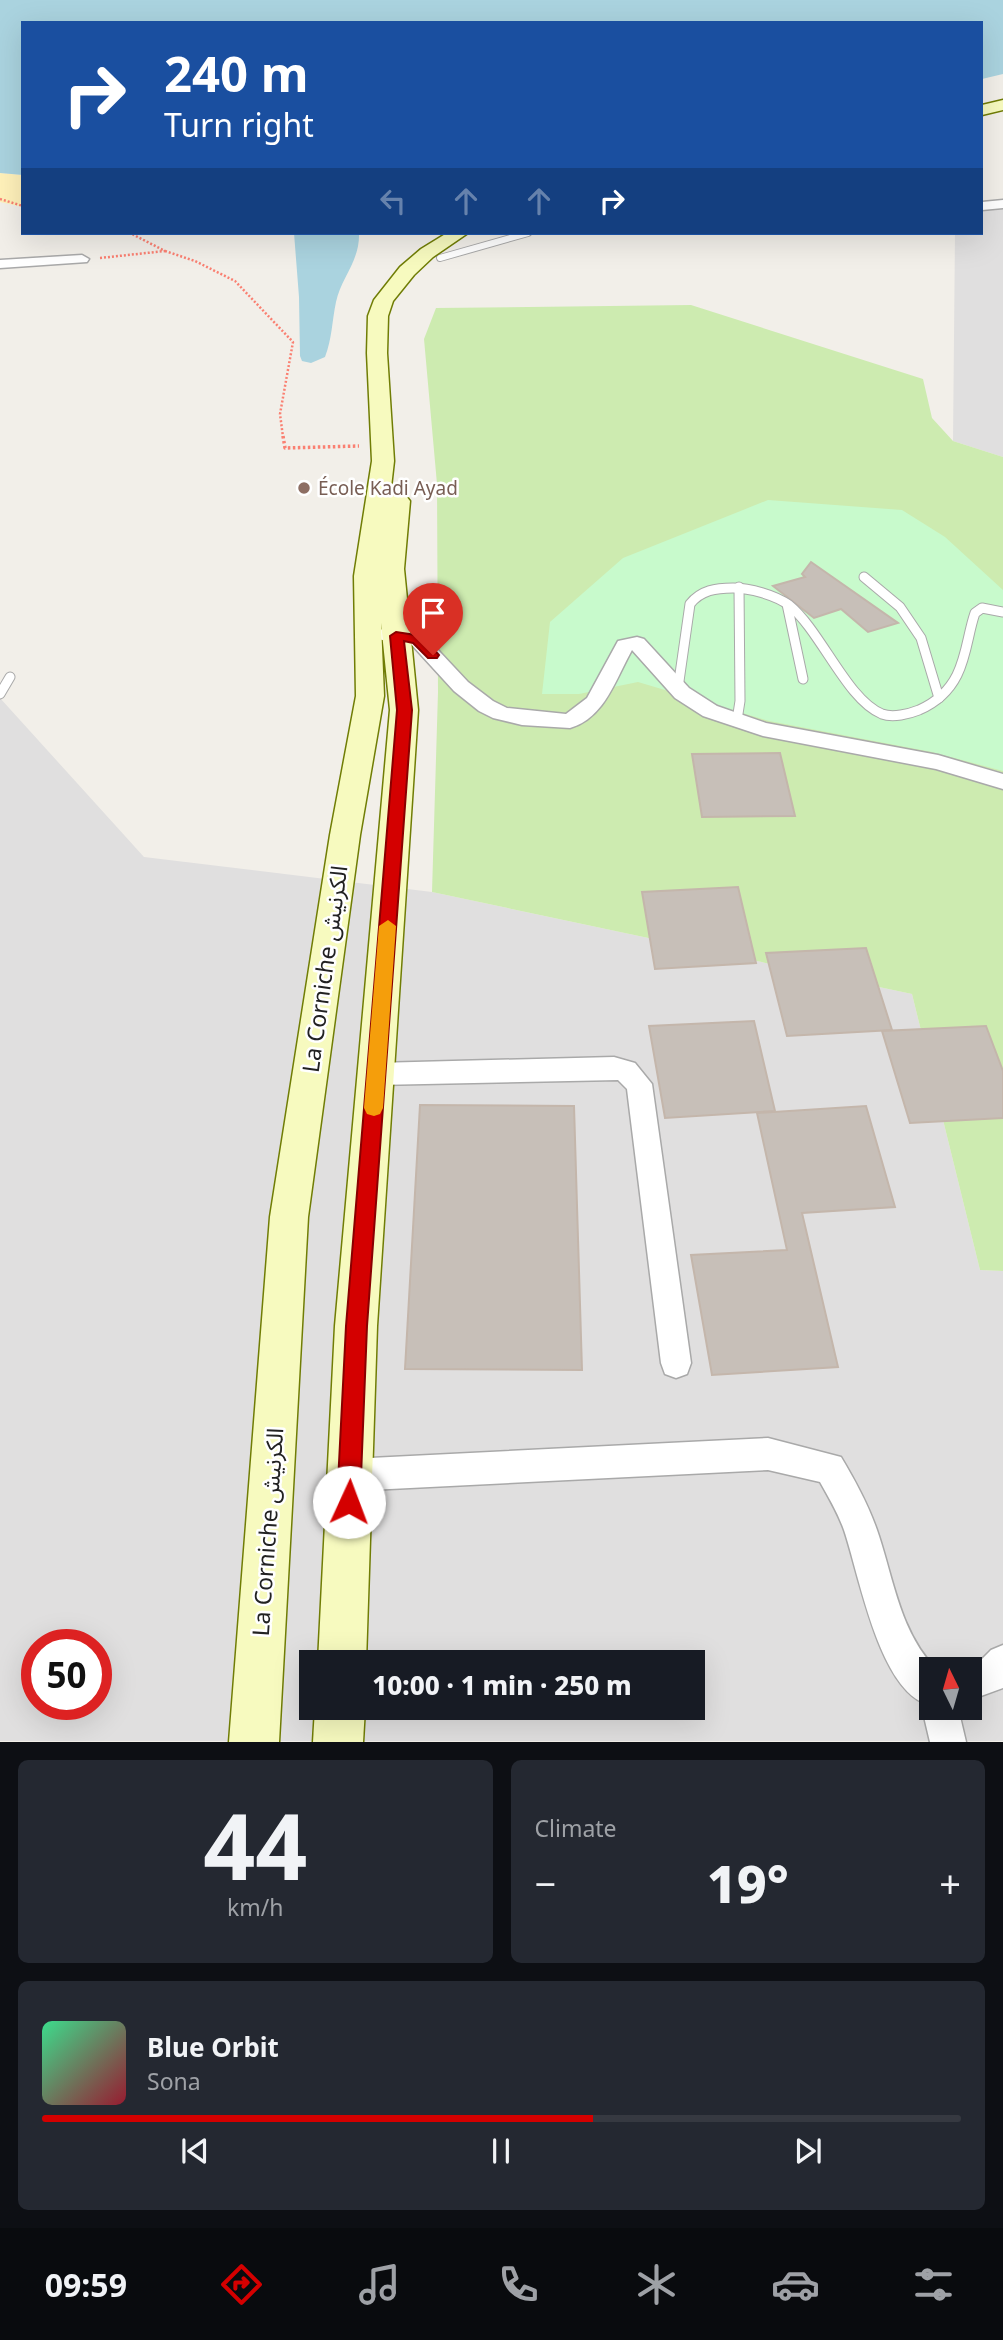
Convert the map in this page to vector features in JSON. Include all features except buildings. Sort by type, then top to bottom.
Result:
[{"type":"main road","points":[[983,110],[1003,105]]},
{"type":"main road","points":[[983,116],[1003,112]]},
{"type":"main road","name":"La Corniche الكرنيش","points":[[343,1650],[356,1326],[404,710],[383,635],[369,552],[383,461],[377,353],[378,316],[384,300],[407,271],[427,253],[456,235]]},
{"type":"main road","name":"La Corniche الكرنيش","points":[[254,1741],[289,1217],[345,835],[369,696],[383,635],[391,569],[403,445],[396,323],[402,302],[416,280],[440,258],[477,235]]},
{"type":"main road","points":[[338,1741],[339,1720]]},
{"type":"street","points":[[983,206],[1003,204]]},
{"type":"street","points":[[0,264],[82,260]]},
{"type":"street","points":[[383,635],[417,639],[464,688],[489,708],[513,717],[570,721],[595,702],[625,645],[637,643],[678,688],[701,707],[763,729],[938,762],[1003,782]]},
{"type":"street","points":[[376,1074],[614,1068],[626,1071],[639,1084],[676,1363]]},
{"type":"street","points":[[350,1475],[768,1454],[830,1468],[854,1512],[890,1626],[919,1679]]},
{"type":"street","points":[[982,1679],[989,1677],[1003,1662]]},
{"type":"street","points":[[943,1720],[948,1741]]},
{"type":"lane","points":[[440,258],[521,235]]},
{"type":"lane","points":[[864,578],[900,607],[921,638],[939,698]]},
{"type":"lane","points":[[678,688],[690,604],[695,597],[709,589],[739,587],[787,604],[867,702],[883,714],[904,715],[924,709],[939,698],[952,684],[965,655],[975,613],[982,608],[1003,612]]},
{"type":"lane","points":[[737,720],[740,701],[739,587]]},
{"type":"lane","points":[[787,604],[803,679]]},
{"type":"lane","points":[[0,694],[10,677]]},
{"type":"path","points":[[0,200],[21,205]]},
{"type":"path","points":[[134,235],[235,281],[293,342],[280,414],[285,447],[368,446]]},
{"type":"path","points":[[82,260],[165,251]]},
{"type":"shaded area","points":[[1003,200],[1003,457],[953,441],[955,235],[983,235],[983,201]]},
{"type":"shaded area","points":[[0,698],[144,857],[432,892],[912,994],[980,1270],[1003,1271],[1003,1741],[0,1741]]},
{"type":"green space","points":[[691,305],[923,379],[932,418],[953,441],[1003,457],[1003,1271],[980,1270],[912,994],[432,892],[438,692],[437,484],[424,339],[436,308]]},
{"type":"green space","points":[[768,500],[902,510],[945,537],[1003,590],[1003,771],[932,752],[769,721],[638,682],[579,694],[542,694],[550,622],[623,558]]},
{"type":"sand","points":[[0,173],[21,175],[21,207],[0,202]]},
{"type":"water","points":[[0,0],[1003,0],[1003,74],[983,79],[983,21],[21,21],[21,175],[0,173]]},
{"type":"water","points":[[294,235],[359,235],[357,252],[336,302],[325,357],[311,363],[302,361],[300,356]]},
{"type":"slow traffic","points":[[374,1108],[388,926]]},
{"type":"place","name":"École Kadi Ayad","points":[[304,488]]},
{"type":"route","points":[[349,1502],[356,1326],[404,710],[396,636],[417,639],[433,655]]}]
